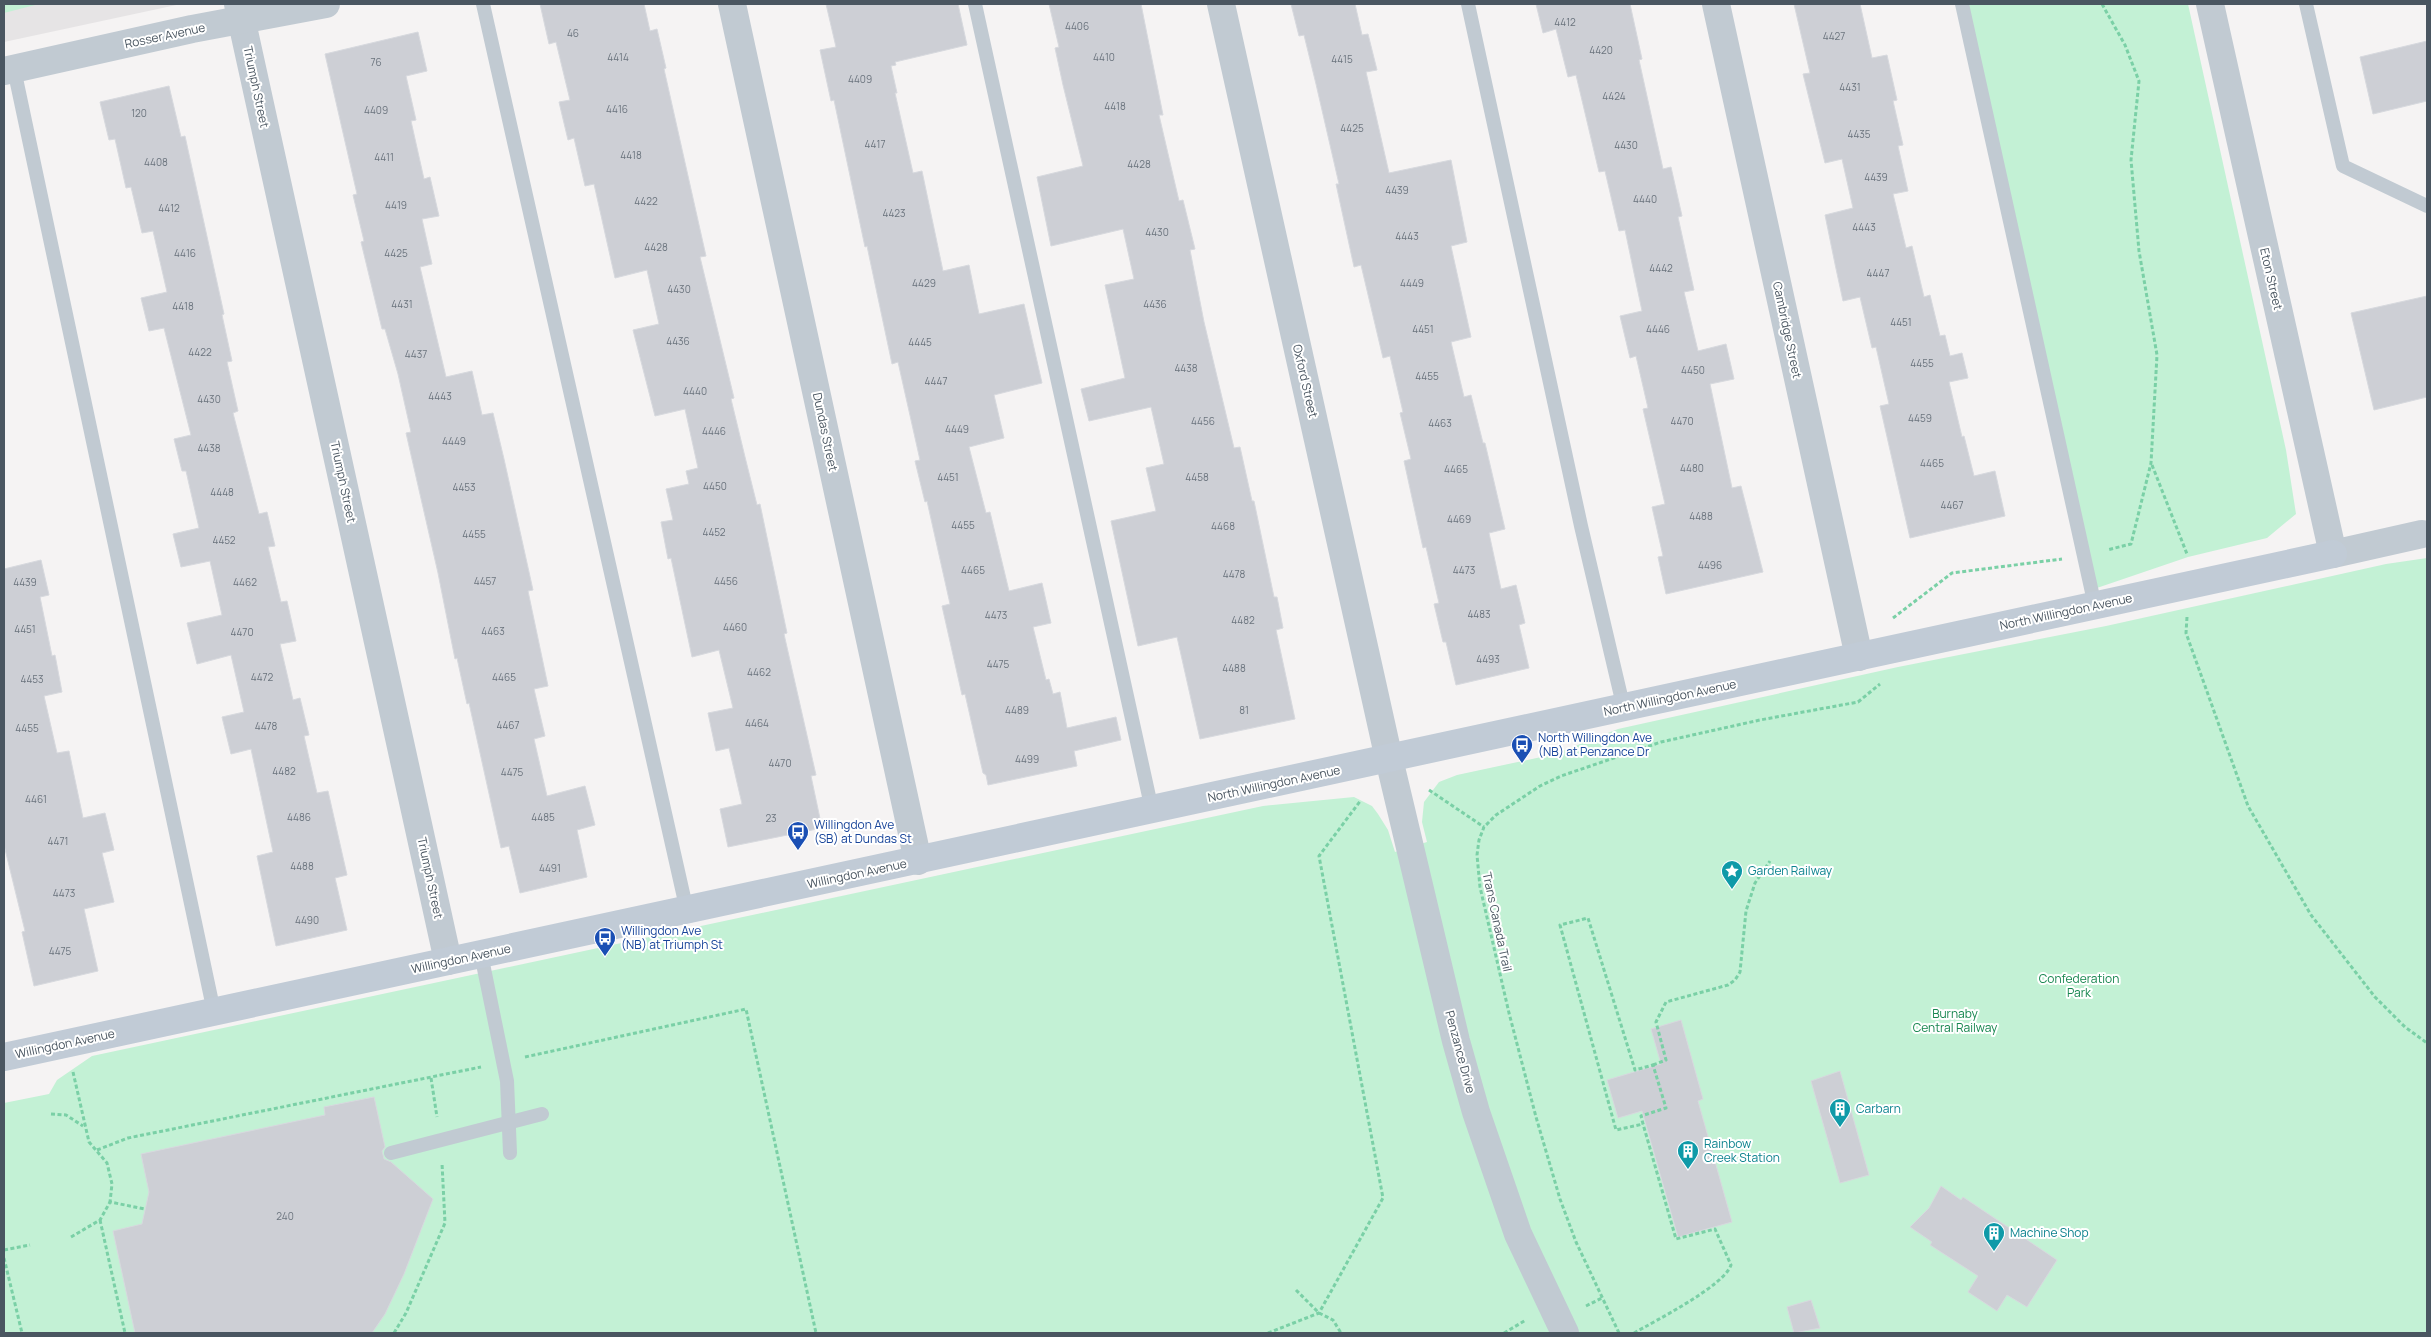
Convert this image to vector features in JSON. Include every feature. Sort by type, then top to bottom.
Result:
[{"type":"street","name":"Rosser Avenue","points":[[9,70],[239,12],[326,4]]},
{"type":"street","name":"Dundas Street","points":[[732,4],[918,861]]},
{"type":"street","name":"Oxford Street","points":[[1221,4],[1389,759]]},
{"type":"street","name":"Cambridge Street","points":[[1716,4],[1859,657]]},
{"type":"street","name":"Eton Street","points":[[2210,4],[2332,554]]},
{"type":"street","name":"Triumph Street","points":[[239,12],[448,961]]},
{"type":"street","name":"North Willingdon Avenue","points":[[918,861],[1624,709],[2425,532]]},
{"type":"street","name":"Penzance Drive","points":[[1389,759],[1456,1041],[1476,1112],[1518,1234],[1565,1333]]},
{"type":"street","name":"Willingdon Avenue","points":[[4,1058],[918,861]]},
{"type":"lane","points":[[483,4],[687,911]]},
{"type":"lane","points":[[975,4],[1152,810]]},
{"type":"lane","points":[[1468,4],[1581,526],[1624,709]]},
{"type":"lane","points":[[1962,4],[2095,606]]},
{"type":"lane","points":[[2306,4],[2343,166],[2427,206]]},
{"type":"lane","points":[[9,70],[214,1012]]},
{"type":"lane","points":[[481,954],[507,1081],[510,1153]]},
{"type":"lane","points":[[390,1153],[542,1114]]},
{"type":"path","points":[[1895,624],[1892,616],[1908,608],[1952,573],[2084,557],[2131,544],[2151,463],[2157,355],[2139,251],[2131,160],[2139,81],[2125,45],[2102,4]]},
{"type":"path","points":[[2151,463],[2188,557],[2190,585],[2186,634],[2248,806],[2310,915],[2375,997],[2405,1027],[2427,1043]]},
{"type":"path","points":[[1431,791],[1484,827],[1496,815],[1540,786],[1616,756],[1661,742],[1760,720],[1858,702],[1885,680]]},
{"type":"path","points":[[1268,1333],[1319,1313],[1383,1198],[1320,856],[1361,800]]},
{"type":"path","name":"Trans Canada Trail","points":[[1484,827],[1479,840],[1477,871],[1511,1022],[1560,1199],[1576,1242],[1619,1333]]},
{"type":"path","points":[[1643,1124],[1616,1130],[1560,925],[1588,918],[1635,1070],[1653,1065],[1666,1060],[1656,1022],[1666,1002],[1728,985],[1740,972],[1746,911],[1755,884],[1770,861]]},
{"type":"path","points":[[524,1058],[746,1009],[816,1333]]},
{"type":"path","points":[[67,1043],[83,1126],[89,1142],[107,1163],[112,1184],[110,1202],[100,1220],[71,1236]]},
{"type":"path","points":[[1634,1333],[1683,1306],[1725,1275],[1732,1266],[1715,1229],[1676,1239],[1641,1116],[1666,1108],[1653,1065]]},
{"type":"path","points":[[97,1150],[128,1138],[487,1066]]},
{"type":"path","points":[[394,1333],[406,1313],[445,1223],[441,1141],[431,1078]]},
{"type":"path","points":[[50,1114],[66,1115],[83,1126]]},
{"type":"path","points":[[110,1202],[145,1209]]},
{"type":"path","points":[[100,1220],[125,1333]]},
{"type":"path","points":[[4,1250],[30,1244]]},
{"type":"path","points":[[4,1258],[22,1333]]},
{"type":"path","points":[[4,1275],[9,1277]]},
{"type":"path","points":[[1296,1290],[1319,1313],[1333,1320],[1341,1333]]},
{"type":"path","points":[[1581,1309],[1602,1298]]},
{"type":"path","points":[[1504,1333],[1525,1319],[1532,1324]]},
{"type":"shaded area","points":[[4,4],[181,4],[4,42]]},
{"type":"green space","points":[[4,4],[39,4],[4,13]]},
{"type":"green space","points":[[1962,4],[2188,4],[2286,450],[2296,514],[2267,538],[2188,557],[2091,590]]},
{"type":"green space","name":"Confederation Park","points":[[2427,558],[2427,1333],[4,1333],[4,1103],[49,1094],[57,1080],[92,1056],[1263,806],[1354,797],[1372,806],[1378,814],[1388,830],[1395,852],[1427,842],[1422,822],[1424,802],[1439,782],[1457,775],[1555,754],[1618,729],[1898,667],[2106,626],[2386,564]]},
{"type":"building","points":[[540,4],[644,4],[650,31],[657,29],[666,68],[664,69],[706,256],[700,257],[734,398],[731,399],[745,457],[757,505],[760,504],[787,633],[784,634],[816,775],[811,776],[822,828],[728,847],[720,809],[742,804],[729,748],[716,751],[708,713],[733,708],[719,650],[692,657],[671,558],[668,559],[661,522],[673,520],[666,489],[689,484],[686,471],[698,468],[685,409],[655,416],[633,330],[659,324],[647,270],[615,278],[594,184],[585,186],[574,138],[568,140],[559,102],[570,100],[556,42],[549,44]]},
{"type":"building","points":[[826,4],[958,4],[967,45],[895,62],[896,65],[891,66],[897,93],[895,93],[913,173],[922,171],[943,271],[969,265],[979,314],[1024,304],[1042,383],[994,395],[1004,438],[969,447],[986,513],[990,512],[1009,591],[1042,583],[1051,623],[1033,627],[1046,680],[1049,679],[1053,694],[1060,692],[1067,728],[1116,717],[1121,740],[1074,751],[1077,766],[988,785],[986,775],[983,773],[965,694],[962,695],[942,606],[950,604],[927,501],[925,502],[915,461],[920,460],[898,362],[892,364],[834,100],[831,101],[820,50],[836,47]]},
{"type":"building","points":[[1049,4],[1141,4],[1163,115],[1159,115],[1179,201],[1183,200],[1195,249],[1190,250],[1204,322],[1234,448],[1240,447],[1252,501],[1254,501],[1274,597],[1277,597],[1283,628],[1276,630],[1295,719],[1200,739],[1177,637],[1138,646],[1111,521],[1156,511],[1146,468],[1164,464],[1151,407],[1089,421],[1081,389],[1125,378],[1105,285],[1134,279],[1123,229],[1051,246],[1037,177],[1083,166],[1055,48],[1059,47]]},
{"type":"building","points":[[1291,4],[1355,4],[1362,35],[1368,34],[1377,70],[1366,72],[1389,173],[1451,160],[1467,242],[1451,246],[1471,337],[1451,342],[1464,397],[1471,395],[1483,443],[1485,443],[1505,529],[1489,533],[1501,589],[1516,585],[1525,623],[1519,625],[1529,668],[1456,685],[1446,642],[1443,642],[1434,604],[1439,603],[1426,547],[1423,548],[1404,461],[1411,459],[1400,413],[1403,412],[1390,356],[1383,358],[1361,265],[1354,267],[1336,184],[1339,184],[1316,84],[1304,35],[1299,36]]},
{"type":"building","points":[[1536,4],[1630,4],[1642,59],[1639,60],[1663,169],[1671,167],[1682,216],[1678,217],[1694,290],[1684,292],[1698,351],[1726,344],[1734,379],[1710,384],[1732,488],[1741,486],[1763,572],[1666,594],[1658,557],[1663,556],[1652,507],[1665,504],[1643,409],[1648,408],[1636,356],[1630,358],[1620,316],[1642,311],[1625,230],[1619,231],[1605,171],[1599,172],[1576,75],[1568,77],[1556,29],[1543,33]]},
{"type":"building","points":[[1794,4],[1860,4],[1872,58],[1887,55],[1897,100],[1893,101],[1903,145],[1898,146],[1908,191],[1893,194],[1906,248],[1912,246],[1924,297],[1930,295],[1940,336],[1945,335],[1950,356],[1962,353],[1968,378],[1949,382],[1962,437],[1964,436],[1974,476],[1995,471],[2005,516],[1910,538],[1880,406],[1889,404],[1876,347],[1872,348],[1860,297],[1843,301],[1825,215],[1853,208],[1842,159],[1825,163],[1803,74],[1810,73]]},
{"type":"building","points":[[418,32],[427,71],[406,76],[416,120],[411,121],[424,179],[430,177],[439,216],[422,219],[432,264],[420,267],[446,377],[472,371],[482,415],[493,413],[533,590],[528,591],[548,686],[534,689],[545,736],[534,739],[547,796],[585,786],[595,825],[577,830],[587,877],[520,893],[509,846],[501,848],[469,703],[467,704],[457,658],[455,659],[438,573],[406,433],[411,432],[398,374],[385,329],[382,329],[361,242],[364,241],[353,195],[357,194],[325,54]]},
{"type":"building","points":[[2427,41],[2427,101],[2373,114],[2360,57]]},
{"type":"building","points":[[169,86],[181,137],[185,136],[224,314],[222,315],[232,361],[227,362],[238,411],[233,413],[259,514],[267,512],[275,546],[268,547],[281,602],[287,601],[296,641],[280,644],[293,700],[300,698],[309,735],[304,736],[317,793],[328,791],[347,875],[335,878],[347,930],[276,946],[257,856],[273,852],[251,749],[231,754],[222,717],[244,712],[231,655],[197,664],[187,623],[222,615],[210,561],[181,567],[173,534],[199,528],[186,471],[182,471],[174,439],[191,435],[164,328],[149,331],[141,298],[167,292],[153,231],[142,233],[131,187],[126,188],[115,139],[109,140],[100,102]]},
{"type":"building","points":[[2427,296],[2427,397],[2374,410],[2351,313]]},
{"type":"building","points":[[41,560],[49,595],[40,597],[52,656],[55,655],[62,692],[44,696],[57,753],[69,751],[83,818],[105,813],[114,850],[102,853],[114,902],[84,909],[98,971],[34,986],[22,932],[25,931],[4,845],[4,569]]},
{"type":"building","points":[[1681,1020],[1703,1099],[1698,1101],[1732,1222],[1678,1237],[1642,1111],[1618,1118],[1607,1080],[1661,1064],[1651,1029]]},
{"type":"building","name":"Carbarn","points":[[1840,1071],[1869,1175],[1840,1183],[1811,1081]]},
{"type":"building","points":[[374,1097],[385,1147],[382,1151],[384,1159],[391,1162],[433,1199],[404,1274],[385,1314],[372,1333],[135,1333],[113,1231],[142,1224],[149,1192],[141,1154],[325,1115],[324,1107]]},
{"type":"building","name":"Machine Shop","points":[[1941,1186],[1961,1200],[1963,1197],[2057,1260],[2027,1307],[2007,1295],[1997,1311],[1968,1292],[1978,1276],[1930,1245],[1932,1242],[1910,1227],[1929,1208]]},
{"type":"building","points":[[1811,1300],[1820,1328],[1794,1333],[1787,1307]]},
{"type":"place","name":"North Willingdon Ave (NB) at Penzance Dr","points":[[1522,764]]},
{"type":"place","name":"Willingdon Ave (SB) at Dundas St","points":[[798,851]]},
{"type":"place","name":"Garden Railway","points":[[1732,890]]},
{"type":"place","name":"Willingdon Ave (NB) at Triumph St","points":[[605,957]]},
{"type":"place","name":"Carbarn","points":[[1840,1128]]},
{"type":"place","name":"Rainbow Creek Station","points":[[1688,1170]]},
{"type":"place","name":"Machine Shop","points":[[1994,1252]]},
{"type":"park label","name":"Burnaby Central Railway","points":[[1955,1021]]}]
